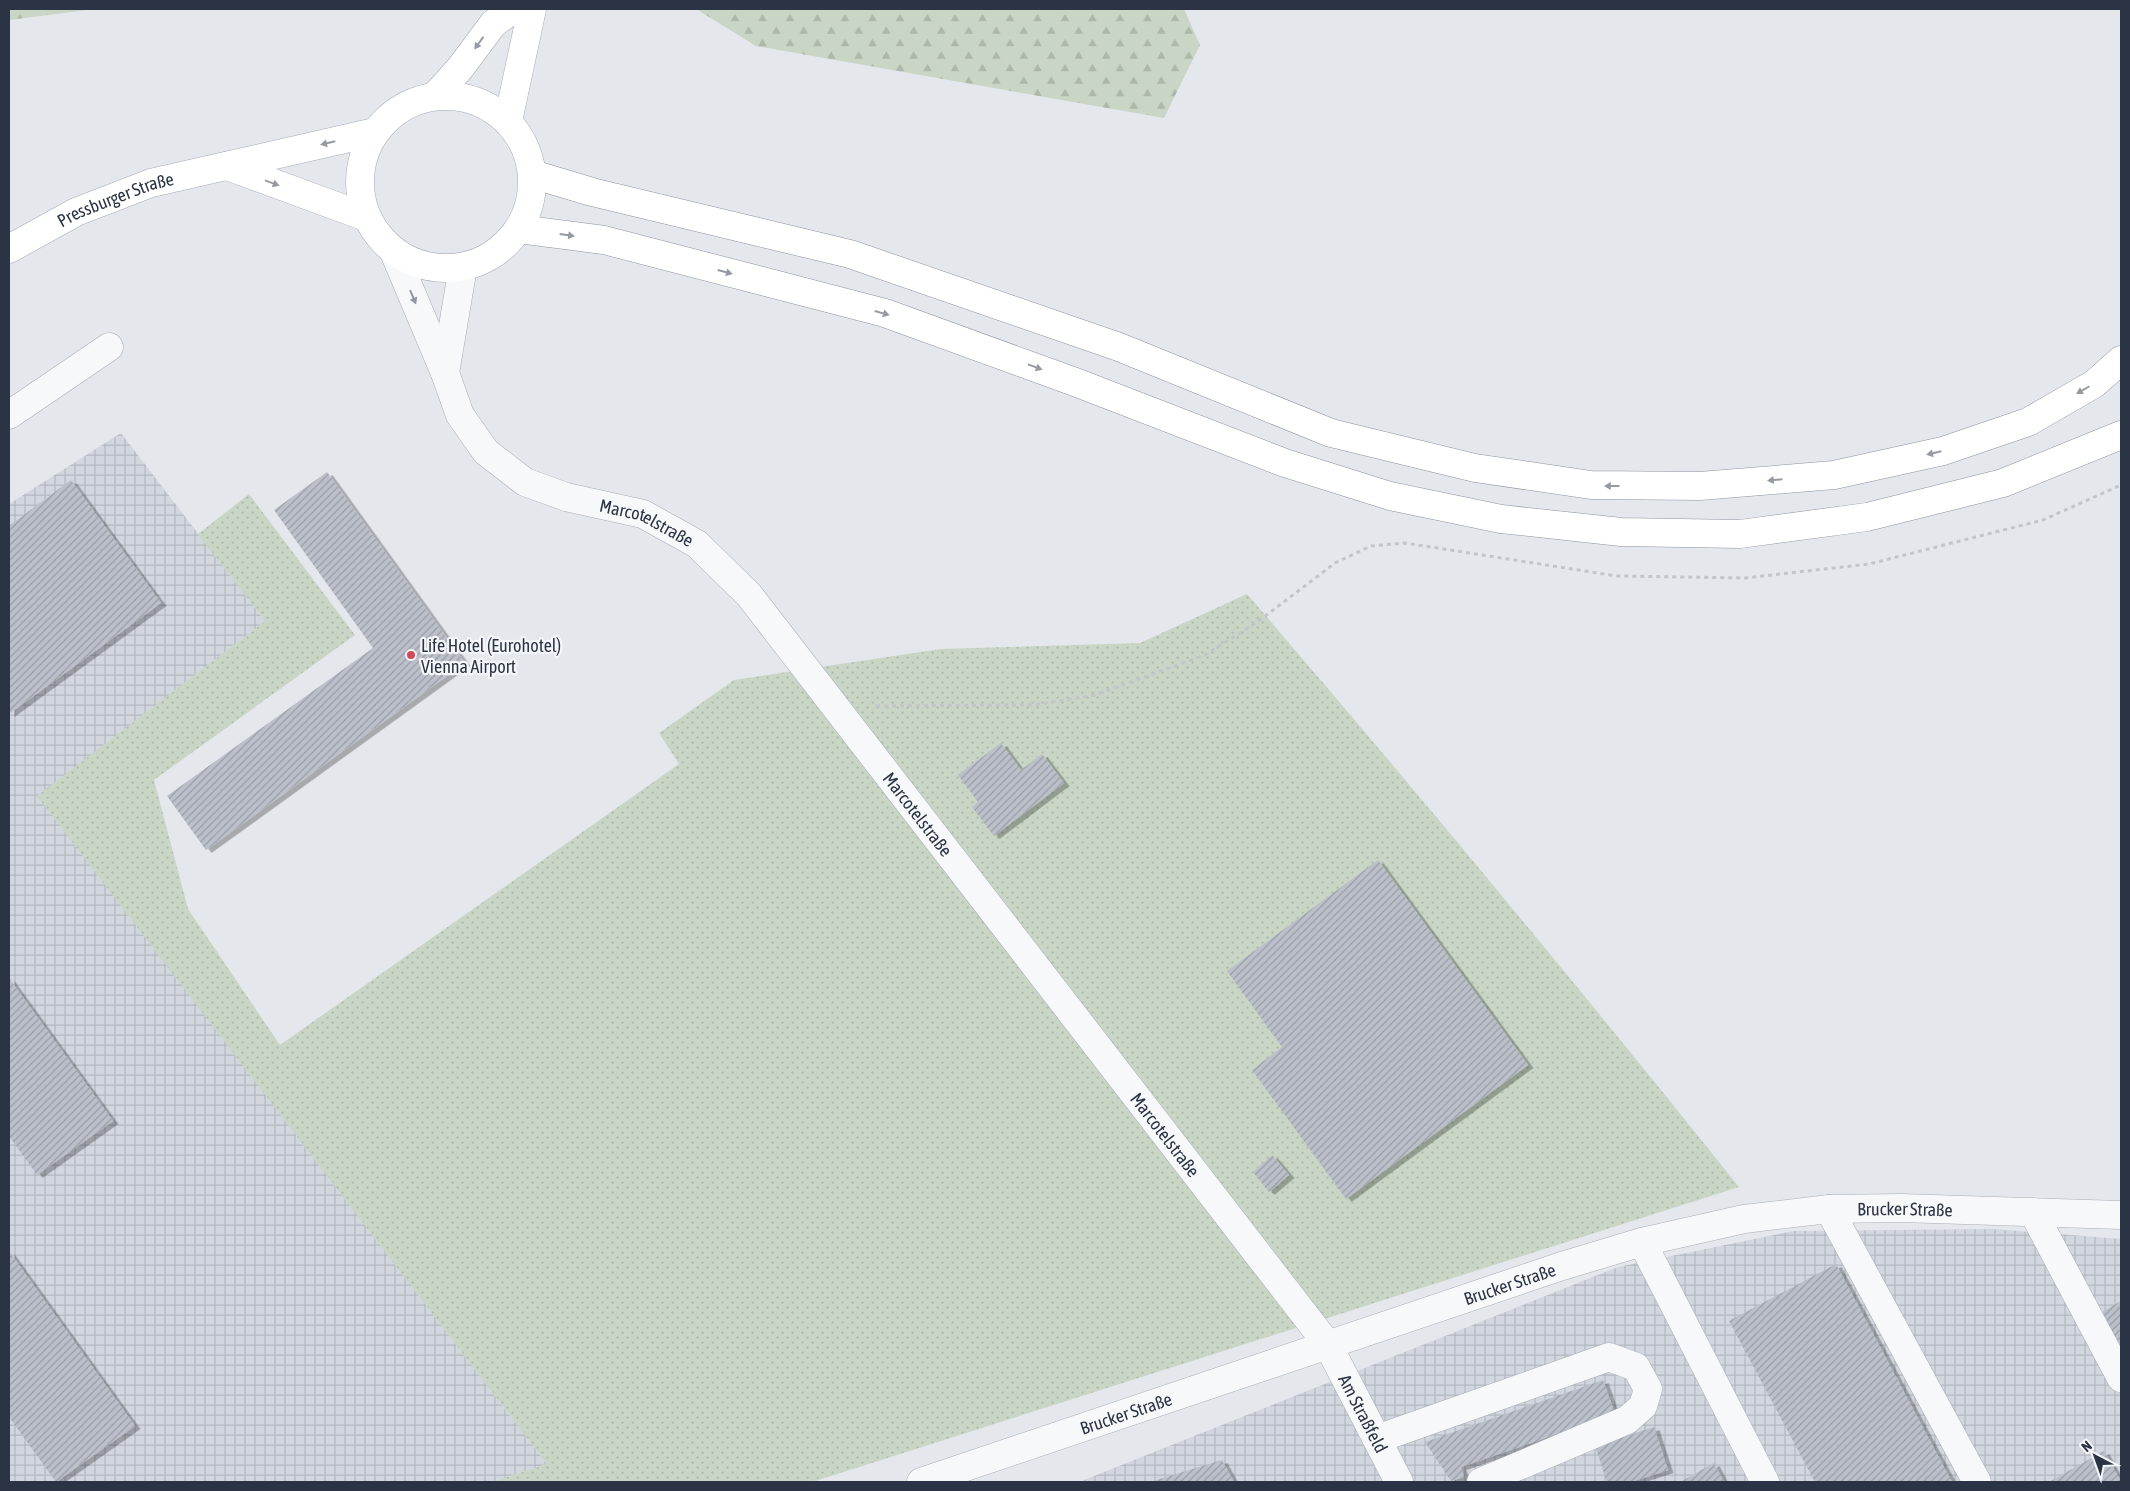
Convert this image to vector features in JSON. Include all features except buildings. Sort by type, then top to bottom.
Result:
[{"type":"main road","points":[[435,96],[461,67],[493,24],[513,9]]},
{"type":"main road","points":[[508,121],[532,9]]},
{"type":"main road","points":[[435,96],[455,96],[474,101],[492,109],[508,121],[528,154],[532,174],[530,202],[519,229],[504,246],[484,260],[463,267],[439,269],[415,263],[394,252],[378,236],[366,217],[360,196],[360,174],[364,152],[375,132],[387,118],[401,108],[418,101],[435,96]]},
{"type":"main road","name":"Pressburger Straße","points":[[9,250],[76,212],[151,183],[375,132]]},
{"type":"main road","points":[[227,166],[366,217]]},
{"type":"main road","points":[[532,174],[592,192],[850,254],[1119,347],[1331,433],[1475,468],[1591,485],[1700,486],[1834,475],[1943,451],[2028,422],[2094,384],[2121,360]]},
{"type":"main road","points":[[519,229],[604,240],[885,313],[1075,382],[1285,464],[1390,496],[1501,519],[1621,532],[1740,534],[1867,517],[2003,483],[2103,444],[2121,435]]},
{"type":"street","name":"Marcotelstraße","points":[[394,252],[445,373],[460,415],[486,452],[525,482],[566,497],[642,514],[697,544],[749,595],[1328,1345]]},
{"type":"street","name":"Marcotelstraße","points":[[445,373],[463,267]]},
{"type":"street","points":[[9,415],[109,347]]},
{"type":"street","name":"Brucker Straße","points":[[921,1482],[984,1473],[1328,1345],[1642,1242],[1744,1219],[1829,1209],[1901,1208],[2121,1215]]},
{"type":"street","points":[[1829,1209],[1977,1482]]},
{"type":"street","points":[[2034,1212],[2121,1378]]},
{"type":"street","points":[[1642,1242],[1765,1482]]},
{"type":"street","name":"Am Straßfeld","points":[[1328,1345],[1399,1482]]},
{"type":"street","points":[[1377,1439],[1609,1357],[1636,1367],[1648,1388],[1644,1406],[1627,1420],[1481,1482]]},
{"type":"path","points":[[835,706],[1034,705],[1095,695],[1205,655],[1256,623]]},
{"type":"shaded area","points":[[121,433],[265,621],[38,796],[547,1464],[492,1482],[9,1482],[9,504]]},
{"type":"shaded area","points":[[1993,1229],[2121,1239],[2121,1482],[1079,1482],[1618,1267],[1793,1231]]},
{"type":"green space","points":[[9,9],[95,9],[9,20]]},
{"type":"green space","points":[[696,9],[1184,9],[1200,45],[1164,118],[756,46]]},
{"type":"green space","points":[[249,494],[355,635],[154,780],[188,909],[280,1045],[679,764],[659,733],[734,680],[941,649],[1140,643],[1247,594],[1496,889],[1739,1187],[812,1482],[492,1482],[547,1464],[37,796],[265,621],[198,534]]},
{"type":"place","name":"Life Hotel (Eurohotel) Vienna Airport","points":[[411,655]]}]
